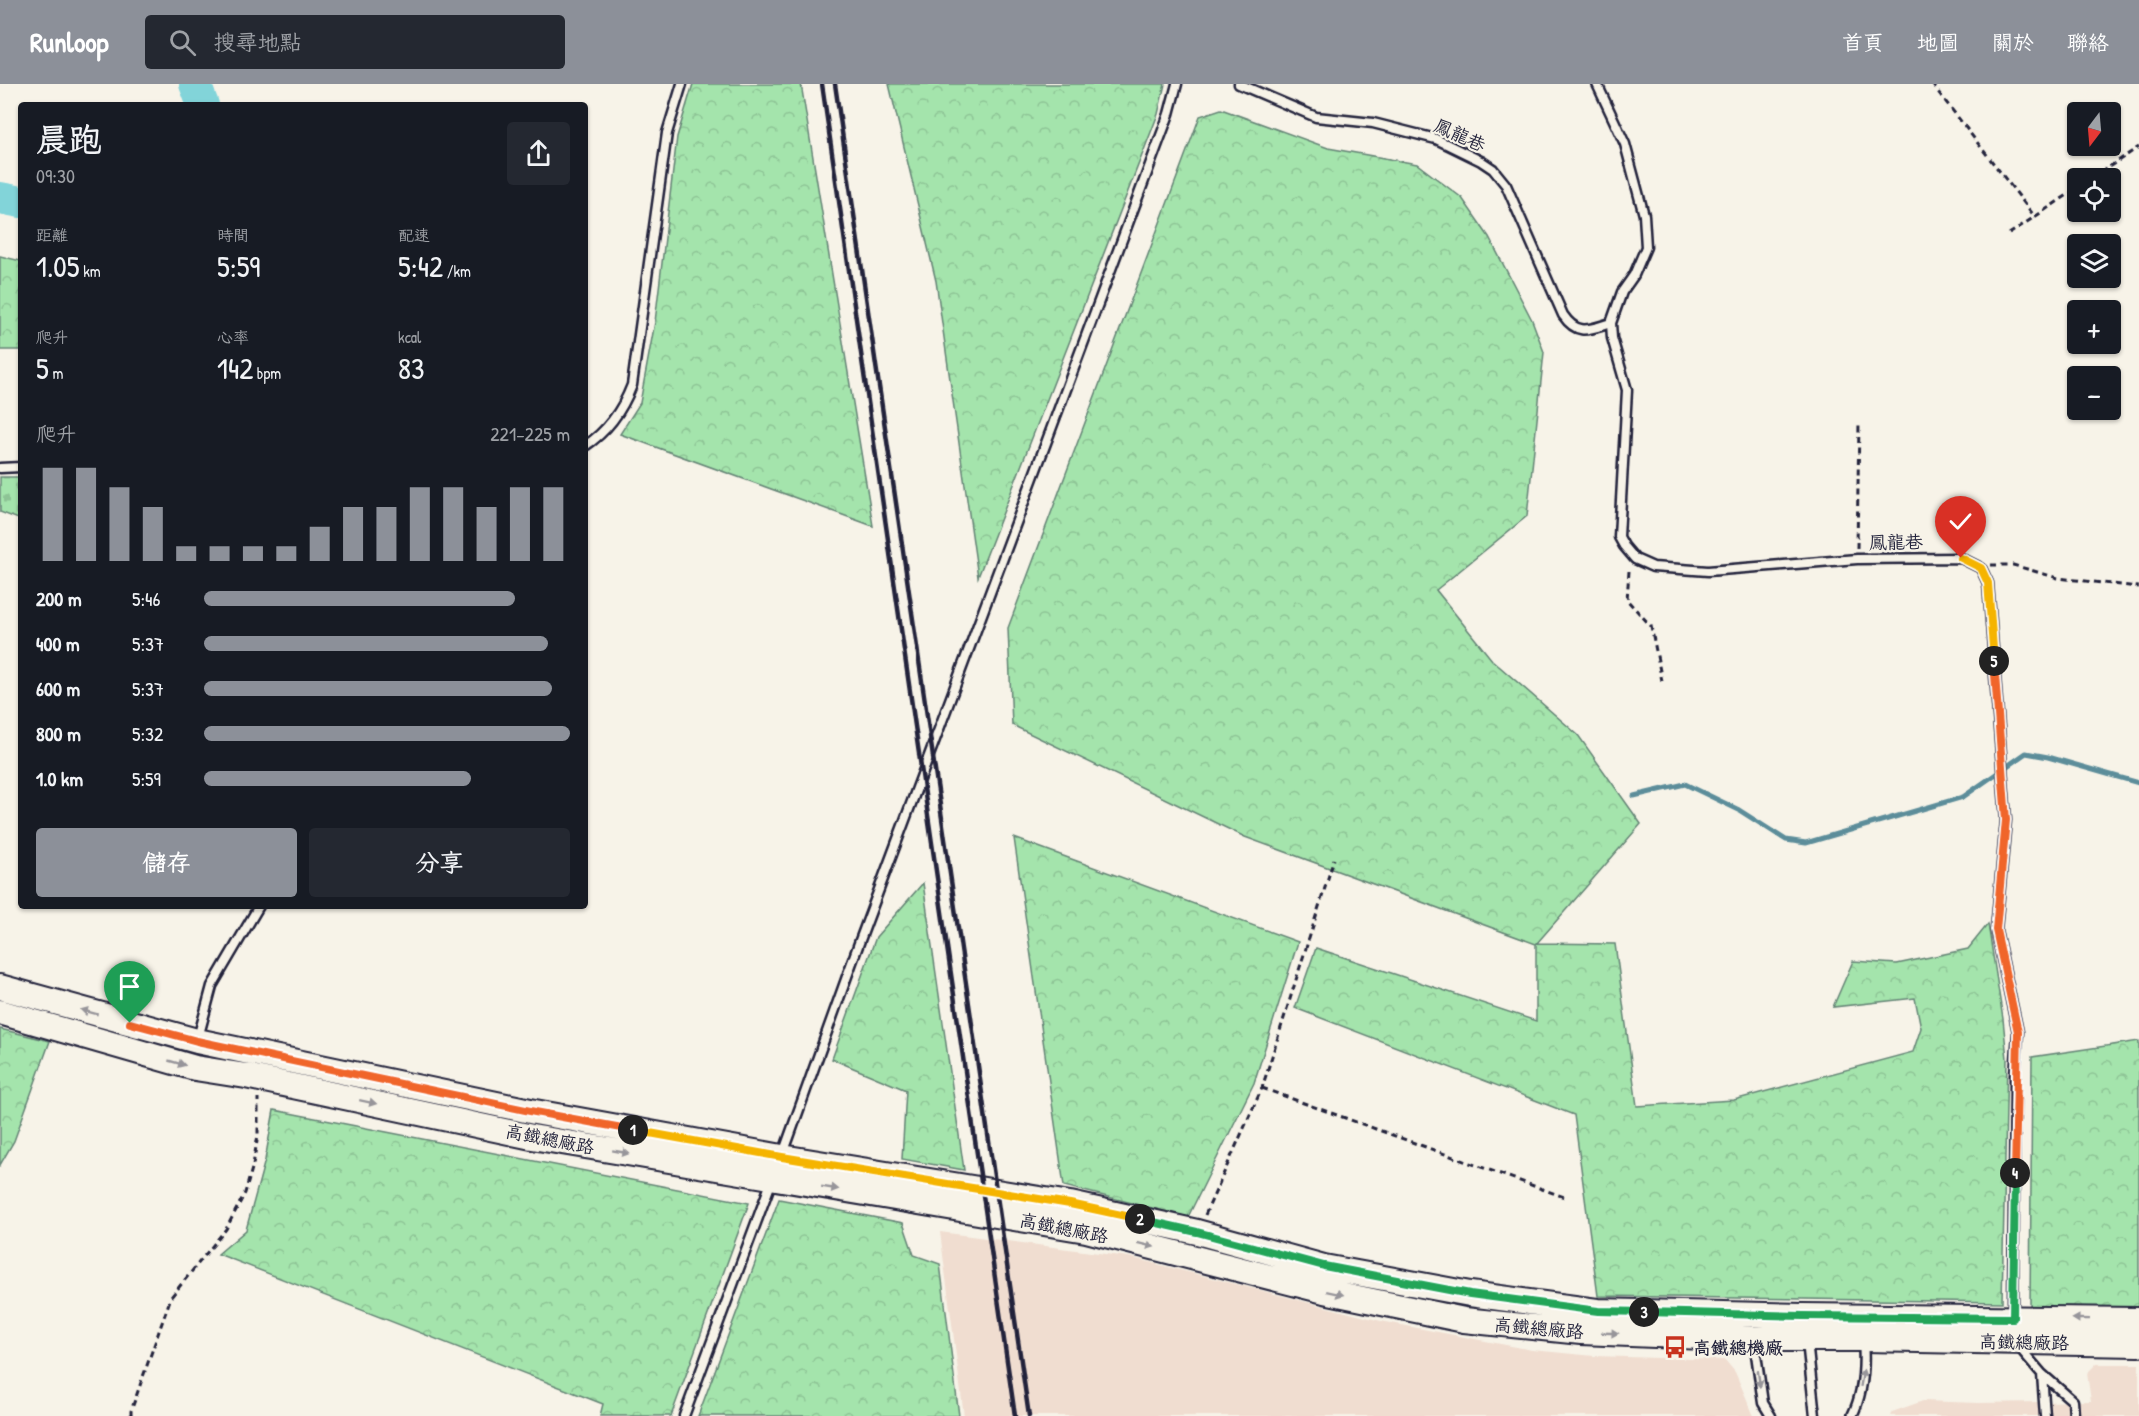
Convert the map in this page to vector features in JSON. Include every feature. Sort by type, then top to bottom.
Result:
[{"type":"street","name":"高鐵總廠路","points":[[0,987],[197,1041],[535,1112],[777,1168],[1086,1230],[1324,1291],[1464,1320],[1581,1332],[1754,1339],[1805,1328],[2013,1318],[2139,1320]]},
{"type":"street","name":"高鐵總廠路","points":[[0,1012],[195,1068],[246,1076],[532,1137],[1070,1204],[1197,1232],[1324,1266],[1470,1294],[1598,1311],[1805,1328],[1863,1339],[2139,1344]]},
{"type":"lane","points":[[588,444],[598,438],[611,423],[624,405],[632,385],[667,133],[682,84]]},
{"type":"lane","points":[[684,1416],[1169,114],[1177,84]]},
{"type":"lane","name":"鳳龍巷","points":[[1239,84],[1316,117],[1373,123],[1394,128],[1436,140],[1481,161],[1493,169],[1506,185],[1563,315],[1570,325],[1582,331],[1611,323]]},
{"type":"lane","points":[[1597,84],[1624,144],[1644,215],[1646,246],[1634,275],[1622,292],[1611,323],[1612,338],[1627,390],[1619,537],[1631,554]]},
{"type":"lane","points":[[0,468],[18,467]]},
{"type":"lane","name":"鳳龍巷","points":[[1631,554],[1635,559],[1653,567],[1708,571],[1857,559],[1961,558],[1981,568]]},
{"type":"lane","points":[[1981,568],[1988,583],[2006,820],[1996,930],[2018,1032],[2015,1075],[2013,1318],[2015,1341],[2042,1374],[2073,1401],[2074,1416]]},
{"type":"lane","points":[[197,1041],[212,986],[257,909]]},
{"type":"lane","points":[[1805,1328],[1815,1416]]},
{"type":"lane","points":[[1754,1339],[1763,1403],[1770,1416]]},
{"type":"lane","points":[[1852,1416],[1857,1406],[1865,1360],[1863,1339]]},
{"type":"lane","points":[[2042,1374],[2045,1416]]},
{"type":"path","points":[[1932,84],[2034,217]]},
{"type":"path","points":[[2107,168],[2139,147]]},
{"type":"path","points":[[2009,234],[2067,195]]},
{"type":"path","points":[[1857,559],[1859,423]]},
{"type":"path","points":[[1631,554],[1627,600],[1651,626],[1662,681]]},
{"type":"path","points":[[1981,568],[1994,564],[2013,565],[2058,578],[2139,587]]},
{"type":"path","points":[[1197,1232],[1262,1088],[1334,859]]},
{"type":"path","points":[[131,1416],[171,1297],[226,1229],[245,1193],[256,1151],[259,1100],[246,1076]]},
{"type":"path","points":[[1262,1088],[1567,1198]]},
{"type":"shaded area","points":[[940,1232],[1129,1257],[1381,1321],[1532,1350],[1594,1356],[1725,1360],[1735,1372],[1754,1416],[964,1416]]},
{"type":"shaded area","points":[[2096,1364],[2139,1364],[2139,1416],[1890,1416],[1892,1412],[1923,1401],[1978,1403],[2091,1401],[2087,1373]]},
{"type":"green space","points":[[693,84],[801,84],[873,526],[620,434],[640,403],[655,322],[677,137]]},
{"type":"green space","points":[[889,84],[1165,84],[1158,114],[978,577],[936,281]]},
{"type":"green space","points":[[1221,109],[1328,148],[1417,164],[1462,198],[1489,237],[1532,320],[1544,352],[1527,516],[1436,590],[1492,660],[1578,735],[1641,824],[1537,943],[1615,944],[1637,1106],[1734,1100],[1913,1052],[1921,1028],[1915,998],[1833,1007],[1853,961],[1897,964],[1968,949],[1988,924],[2007,1059],[2002,1302],[1598,1296],[1574,1115],[1295,1008],[1316,948],[1536,1021],[1536,944],[1245,837],[1012,725],[1008,628],[1200,116]]},
{"type":"green space","points":[[0,256],[18,260],[18,350],[0,350]]},
{"type":"green space","points":[[0,477],[18,477],[18,519],[0,512]]},
{"type":"green space","points":[[1014,838],[1298,942],[1254,1083],[1188,1217],[1064,1186]]},
{"type":"green space","points":[[923,883],[964,1170],[902,1159],[906,1090],[832,1059],[876,937]]},
{"type":"green space","points":[[0,1029],[50,1041],[14,1141],[0,1165]]},
{"type":"green space","points":[[2139,1041],[2139,1308],[2030,1307],[2032,1057]]},
{"type":"green space","points":[[274,1110],[749,1203],[671,1416],[600,1416],[603,1404],[218,1254],[246,1230],[265,1160]]},
{"type":"green space","points":[[779,1199],[903,1223],[914,1255],[940,1264],[959,1416],[698,1416]]},
{"type":"waterway","points":[[195,84],[202,102]]},
{"type":"waterway","points":[[0,198],[18,201]]},
{"type":"waterway","points":[[1634,796],[1685,784],[1739,810],[1786,840],[1806,843],[1963,797],[2026,753],[2139,783]]},
{"type":"railway","points":[[822,84],[1015,1416]]},
{"type":"railway","points":[[835,84],[1029,1416]]},
{"type":"place","name":"高鐵總機廠","points":[[1675,1347]]},
{"type":"route","points":[[130,1023],[197,1041],[535,1112],[782,1157],[1070,1204],[1197,1232],[1324,1266],[1470,1294],[1598,1311],[2013,1318],[2015,1075],[2018,1032],[1996,930],[2006,820],[1988,583],[1981,568],[1961,558]]}]
